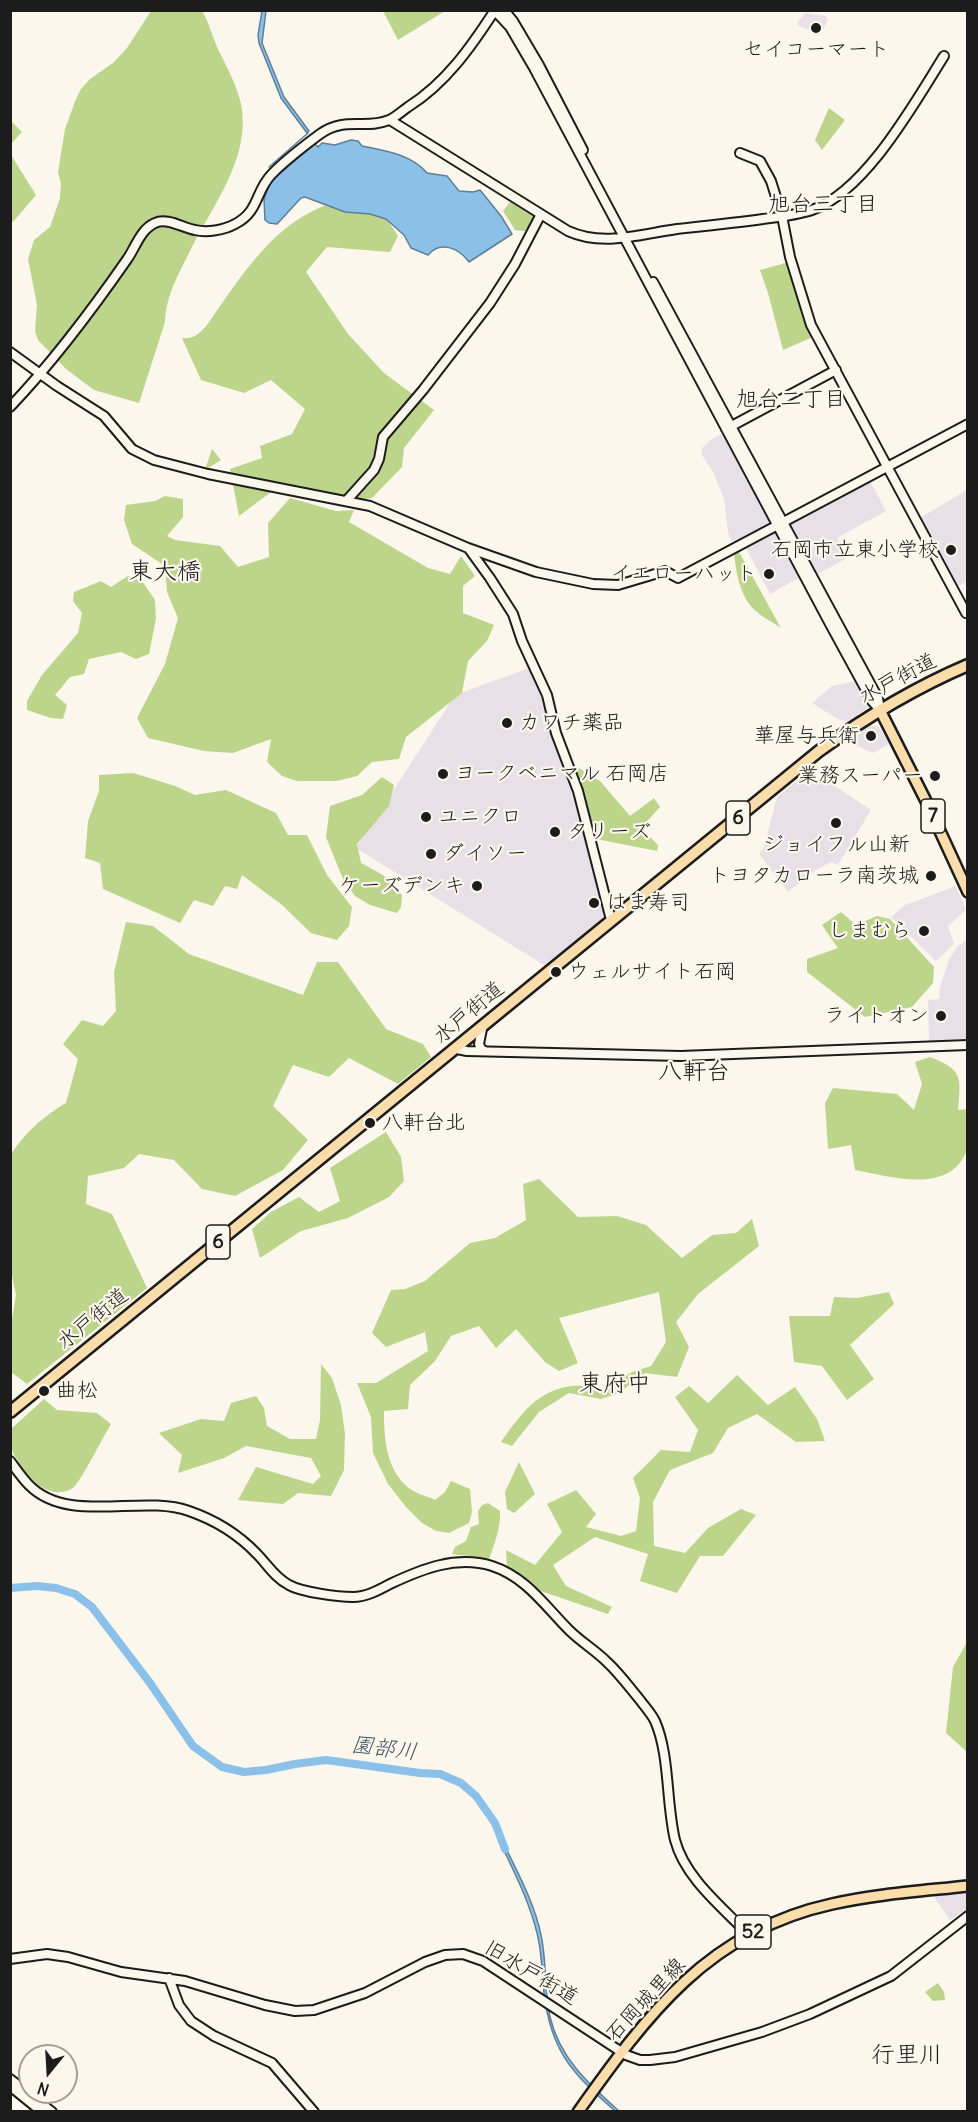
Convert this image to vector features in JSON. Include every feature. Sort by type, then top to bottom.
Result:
[{"type":"highway","name":"水戸街道","points":[[10,1412],[819,752],[880,710],[968,665]]},
{"type":"main road","name":"7","points":[[880,710],[927,803],[968,892]]},
{"type":"main road","name":"石岡城里線","points":[[578,2112],[653,2012],[684,1980],[718,1953],[748,1935],[788,1917],[830,1904],[968,1886]]},
{"type":"street","points":[[504,10],[539,65],[626,237]]},
{"type":"street","points":[[10,408],[42,374],[96,304],[132,253],[142,233],[156,222],[196,231],[219,230],[234,225],[251,211],[270,176],[322,132],[344,123],[373,123],[390,120],[425,96],[444,79],[495,11],[510,27],[534,68],[779,523],[872,701],[880,710]]},
{"type":"street","points":[[390,120],[568,231],[585,237],[604,239],[626,237],[782,216],[813,209],[847,189],[873,160],[906,116],[944,56]]},
{"type":"street","points":[[740,153],[760,161],[771,181],[782,216],[790,257],[811,325],[966,613]]},
{"type":"street","points":[[348,500],[374,470],[379,459],[383,437],[423,390],[490,303],[515,264],[541,214]]},
{"type":"street","points":[[10,352],[104,416],[132,449],[154,460],[208,474],[370,506],[468,548],[536,572],[593,584],[618,585],[664,571],[678,578],[968,423]]},
{"type":"street","points":[[728,428],[836,370]]},
{"type":"street","points":[[468,548],[513,614],[522,641],[547,695],[556,733],[578,791],[611,920]]},
{"type":"street","points":[[482,1029],[478,1044],[485,1052]]},
{"type":"street","points":[[457,1049],[485,1052],[681,1056],[968,1045]]},
{"type":"street","points":[[10,1461],[29,1485],[44,1496],[62,1503],[88,1506],[160,1506],[186,1509],[209,1518],[237,1534],[287,1585],[301,1590],[353,1597],[370,1594],[415,1572],[438,1564],[469,1563],[492,1566],[513,1576],[533,1590],[570,1631],[608,1662],[654,1719],[660,1739],[675,1840],[700,1884],[748,1935]]},
{"type":"street","name":"旧水戸街道","points":[[10,1959],[58,1955],[121,1972],[170,1978],[199,1985],[278,2009],[303,2011],[365,1993],[435,1958],[463,1954],[483,1961],[621,2052],[640,2060],[675,2057],[714,2047],[791,2022],[838,2002],[891,1976],[968,1916]]},
{"type":"street","points":[[170,1978],[179,2005],[191,2021],[214,2036],[272,2063],[314,2112]]},
{"type":"street","points":[[10,2079],[52,2112]]},
{"type":"street","points":[[10,2086],[42,2112]]},
{"type":"shaded area","points":[[805,13],[826,16],[828,20],[820,35],[798,25],[797,23]]},
{"type":"shaded area","points":[[724,432],[770,520],[769,523],[732,542],[728,533],[724,498],[713,472],[702,455],[702,448]]},
{"type":"shaded area","points":[[869,479],[886,511],[837,538],[847,558],[816,575],[789,526],[790,522]]},
{"type":"shaded area","name":"石岡市立東小学校","points":[[967,490],[967,582],[955,587],[918,519]]},
{"type":"shaded area","points":[[773,532],[778,534],[802,576],[770,594],[746,548]]},
{"type":"shaded area","name":"ウェルサイト石岡","points":[[529,668],[541,697],[550,732],[574,799],[604,913],[599,925],[547,967],[356,848],[455,695]]},
{"type":"shaded area","points":[[856,681],[869,707],[847,722],[812,703],[832,686]]},
{"type":"shaded area","points":[[872,725],[879,727],[889,744],[873,753],[855,745],[850,738]]},
{"type":"shaded area","points":[[805,774],[835,786],[871,810],[838,865],[831,862],[816,870],[788,892],[759,854],[764,847],[777,797]]},
{"type":"shaded area","points":[[956,886],[966,910],[948,926],[954,944],[936,961],[891,917],[905,905]]},
{"type":"shaded area","points":[[967,939],[967,1040],[929,1042],[928,1000],[939,999],[940,987],[949,959],[958,946]]},
{"type":"shaded area","points":[[967,1890],[967,1909],[950,1920],[932,1894]]},
{"type":"green space","points":[[151,11],[202,11],[237,90],[243,124],[241,144],[235,163],[173,286],[165,322],[139,403],[94,390],[66,369],[38,340],[35,331],[37,305],[28,259],[34,240],[50,227],[60,198],[61,184],[58,172],[65,129],[76,99],[90,79],[113,63],[127,48]]},
{"type":"green space","points":[[383,11],[445,11],[398,40]]},
{"type":"green space","points":[[829,108],[845,120],[822,150],[815,140]]},
{"type":"green space","points":[[10,120],[22,132],[11,144],[10,144]]},
{"type":"green space","points":[[11,155],[36,195],[13,222],[10,219]]},
{"type":"green space","points":[[510,202],[536,218],[529,232],[515,230],[503,211]]},
{"type":"green space","points":[[332,203],[387,219],[398,236],[390,252],[327,247],[306,272],[348,334],[384,373],[434,410],[404,448],[402,467],[372,498],[339,502],[279,486],[239,516],[230,469],[262,458],[260,446],[292,434],[305,409],[271,380],[244,393],[201,380],[182,338],[193,337],[207,325],[246,270],[275,237],[292,223]]},
{"type":"green space","points":[[789,262],[815,336],[783,350],[760,270]]},
{"type":"green space","points":[[212,449],[221,460],[205,470]]},
{"type":"green space","points":[[165,496],[183,499],[183,517],[167,536],[175,540],[220,546],[238,567],[269,557],[268,523],[290,498],[336,511],[354,510],[349,522],[428,568],[450,574],[461,556],[475,576],[463,586],[463,613],[494,625],[487,641],[468,661],[462,693],[406,737],[399,759],[372,762],[357,776],[337,781],[297,781],[282,776],[267,762],[271,739],[233,753],[204,751],[148,738],[137,718],[165,664],[178,618],[167,592],[165,566],[132,544],[124,520],[126,505],[155,501]]},
{"type":"green space","points":[[739,552],[781,628],[759,613],[746,599],[736,568],[734,553]]},
{"type":"green space","points":[[128,576],[142,581],[155,600],[156,619],[149,654],[136,659],[121,652],[89,659],[84,674],[70,677],[55,695],[67,705],[63,719],[51,718],[27,710],[27,701],[42,675],[78,633],[82,613],[73,601],[74,592],[101,581],[111,587]]},
{"type":"green space","points":[[579,768],[600,781],[630,816],[654,798],[660,807],[641,828],[658,845],[657,851],[593,837],[575,773]]},
{"type":"green space","points":[[133,773],[195,795],[226,790],[276,813],[288,835],[307,835],[327,875],[352,907],[349,926],[337,940],[311,933],[282,905],[242,875],[237,889],[225,886],[213,906],[194,900],[180,923],[103,889],[100,863],[85,858],[88,821],[99,791],[99,775]]},
{"type":"green space","points":[[382,777],[394,785],[389,806],[357,844],[361,863],[383,875],[402,895],[401,907],[397,913],[370,905],[355,896],[343,879],[326,837],[330,806],[362,795]]},
{"type":"green space","points":[[841,912],[856,925],[877,916],[890,919],[934,967],[933,983],[912,1007],[865,1017],[807,972],[807,959],[838,948],[822,925]]},
{"type":"green space","points":[[126,922],[153,926],[189,954],[303,995],[317,962],[338,962],[386,1029],[423,1044],[431,1057],[398,1084],[349,1058],[329,1077],[293,1065],[273,1106],[308,1140],[283,1170],[235,1196],[202,1189],[174,1160],[139,1154],[124,1168],[88,1176],[86,1204],[112,1214],[147,1288],[27,1384],[11,1372],[11,1325],[16,1295],[10,1266],[11,1155],[35,1126],[66,1103],[78,1059],[63,1044],[82,1020],[103,1026],[116,1011],[114,972]]},
{"type":"green space","points":[[930,1057],[949,1066],[958,1076],[960,1089],[958,1110],[967,1109],[968,1146],[959,1164],[947,1173],[917,1180],[855,1170],[851,1145],[828,1149],[825,1103],[833,1088],[897,1094],[914,1110],[922,1084],[915,1062]]},
{"type":"green space","points":[[386,1132],[401,1157],[404,1181],[389,1197],[348,1218],[301,1231],[260,1258],[252,1229],[271,1212],[299,1197],[319,1212],[340,1201],[330,1168]]},
{"type":"green space","points":[[539,1179],[578,1217],[617,1216],[646,1225],[682,1258],[712,1235],[736,1233],[752,1219],[759,1246],[698,1294],[676,1322],[689,1347],[677,1377],[645,1373],[619,1393],[601,1399],[569,1393],[539,1412],[512,1446],[501,1442],[523,1413],[550,1392],[573,1386],[606,1389],[632,1372],[651,1366],[666,1342],[659,1292],[559,1318],[578,1363],[559,1371],[545,1362],[516,1329],[496,1348],[479,1326],[451,1336],[435,1361],[410,1385],[408,1409],[384,1411],[388,1453],[401,1481],[409,1488],[435,1500],[445,1492],[451,1481],[470,1489],[472,1512],[469,1523],[449,1533],[436,1531],[422,1523],[388,1484],[373,1453],[371,1417],[357,1383],[376,1383],[428,1351],[425,1332],[386,1347],[372,1333],[391,1290],[405,1289],[425,1281],[470,1243],[495,1238],[526,1220],[523,1184]]},
{"type":"green space","points":[[889,1292],[894,1304],[850,1345],[874,1379],[847,1400],[822,1366],[794,1362],[789,1316],[830,1316],[834,1297],[857,1298]]},
{"type":"green space","points":[[321,1364],[332,1378],[341,1405],[345,1434],[344,1470],[331,1496],[298,1493],[283,1504],[238,1500],[256,1467],[313,1484],[321,1476],[311,1458],[246,1446],[224,1458],[178,1473],[182,1455],[159,1433],[201,1419],[224,1421],[231,1403],[256,1396],[264,1408],[267,1426],[290,1439],[316,1439],[320,1420]]},
{"type":"green space","points":[[737,1375],[768,1405],[795,1387],[817,1419],[825,1441],[796,1442],[757,1414],[728,1428],[713,1453],[670,1470],[653,1502],[654,1546],[685,1553],[708,1528],[741,1509],[756,1515],[723,1556],[700,1556],[677,1593],[640,1581],[648,1554],[595,1537],[553,1565],[566,1586],[612,1607],[608,1614],[520,1584],[507,1569],[506,1550],[535,1565],[562,1532],[547,1504],[576,1490],[596,1514],[586,1527],[621,1536],[636,1531],[640,1498],[633,1478],[661,1450],[690,1452],[698,1430],[675,1397],[689,1386],[708,1403]]},
{"type":"green space","points":[[44,1399],[57,1410],[97,1413],[111,1424],[76,1484],[73,1488],[63,1492],[54,1492],[36,1483],[21,1466],[10,1446],[11,1429]]},
{"type":"green space","points":[[519,1462],[535,1494],[514,1513],[507,1509],[505,1492]]},
{"type":"green space","points":[[488,1503],[500,1511],[500,1517],[497,1537],[488,1562],[476,1557],[452,1554],[455,1547],[466,1541],[471,1527],[479,1524],[478,1511],[482,1505]]},
{"type":"green space","points":[[967,1642],[967,1752],[946,1733],[953,1667]]},
{"type":"green space","points":[[938,1983],[944,1992],[945,2000],[933,2001],[925,1992]]},
{"type":"water","points":[[262,11],[266,11],[262,43],[284,97],[309,131],[307,133],[281,98],[259,43]]},
{"type":"water","points":[[351,140],[358,141],[362,146],[405,157],[427,173],[447,176],[459,191],[480,190],[512,234],[469,262],[460,253],[449,248],[438,248],[428,255],[411,248],[404,235],[386,219],[370,214],[345,212],[305,197],[301,198],[277,224],[265,220],[264,199],[271,181],[315,144],[318,147],[322,143],[335,145]]},
{"type":"water","points":[[501,1838],[538,1922],[543,1945],[548,2007],[561,2046],[577,2070],[619,2111],[615,2111],[575,2073],[558,2046],[547,2013],[540,1948],[534,1921],[499,1840]]},
{"type":"waterway","points":[[269,167],[308,133]]},
{"type":"waterway","name":"園部川","points":[[10,1588],[37,1586],[56,1588],[75,1594],[92,1607],[150,1683],[193,1746],[222,1767],[244,1772],[326,1760],[440,1774],[461,1783],[476,1796],[495,1823],[505,1849]]},
{"type":"place","name":"セイコーマート","points":[[816,28]]},
{"type":"place","name":"石岡市立東小学校","points":[[951,550]]},
{"type":"place","name":"イエローハット","points":[[769,574]]},
{"type":"place","name":"カワチ薬品","points":[[507,723]]},
{"type":"place","name":"華屋与兵衛","points":[[871,736]]},
{"type":"place","name":"ヨークベニマル 石岡店","points":[[443,774]]},
{"type":"place","name":"業務スーパー","points":[[935,776]]},
{"type":"place","name":"ユニクロ","points":[[426,817]]},
{"type":"place","name":"ジョイフル山新","points":[[836,823]]},
{"type":"place","name":"タリーズ","points":[[555,832]]},
{"type":"place","name":"ダイソー","points":[[431,854]]},
{"type":"place","name":"トヨタカローラ南茨城","points":[[931,876]]},
{"type":"place","name":"ケーズデンキ","points":[[477,886]]},
{"type":"place","name":"はま寿司","points":[[594,903]]},
{"type":"place","name":"しまむら","points":[[924,931]]},
{"type":"place","name":"ウェルサイト石岡","points":[[556,972]]},
{"type":"place","name":"ライトオン","points":[[941,1016]]},
{"type":"place","name":"八軒台北","points":[[370,1123]]},
{"type":"place","name":"曲松","points":[[44,1391]]},
{"type":"district","name":"旭台三丁目","points":[[823,205]]},
{"type":"district","name":"旭台二丁目","points":[[791,400]]},
{"type":"district","name":"東大橋","points":[[165,572]]},
{"type":"district","name":"八軒台","points":[[694,1072]]},
{"type":"district","name":"東府中","points":[[615,1384]]},
{"type":"district","name":"行里川","points":[[907,2055]]}]
